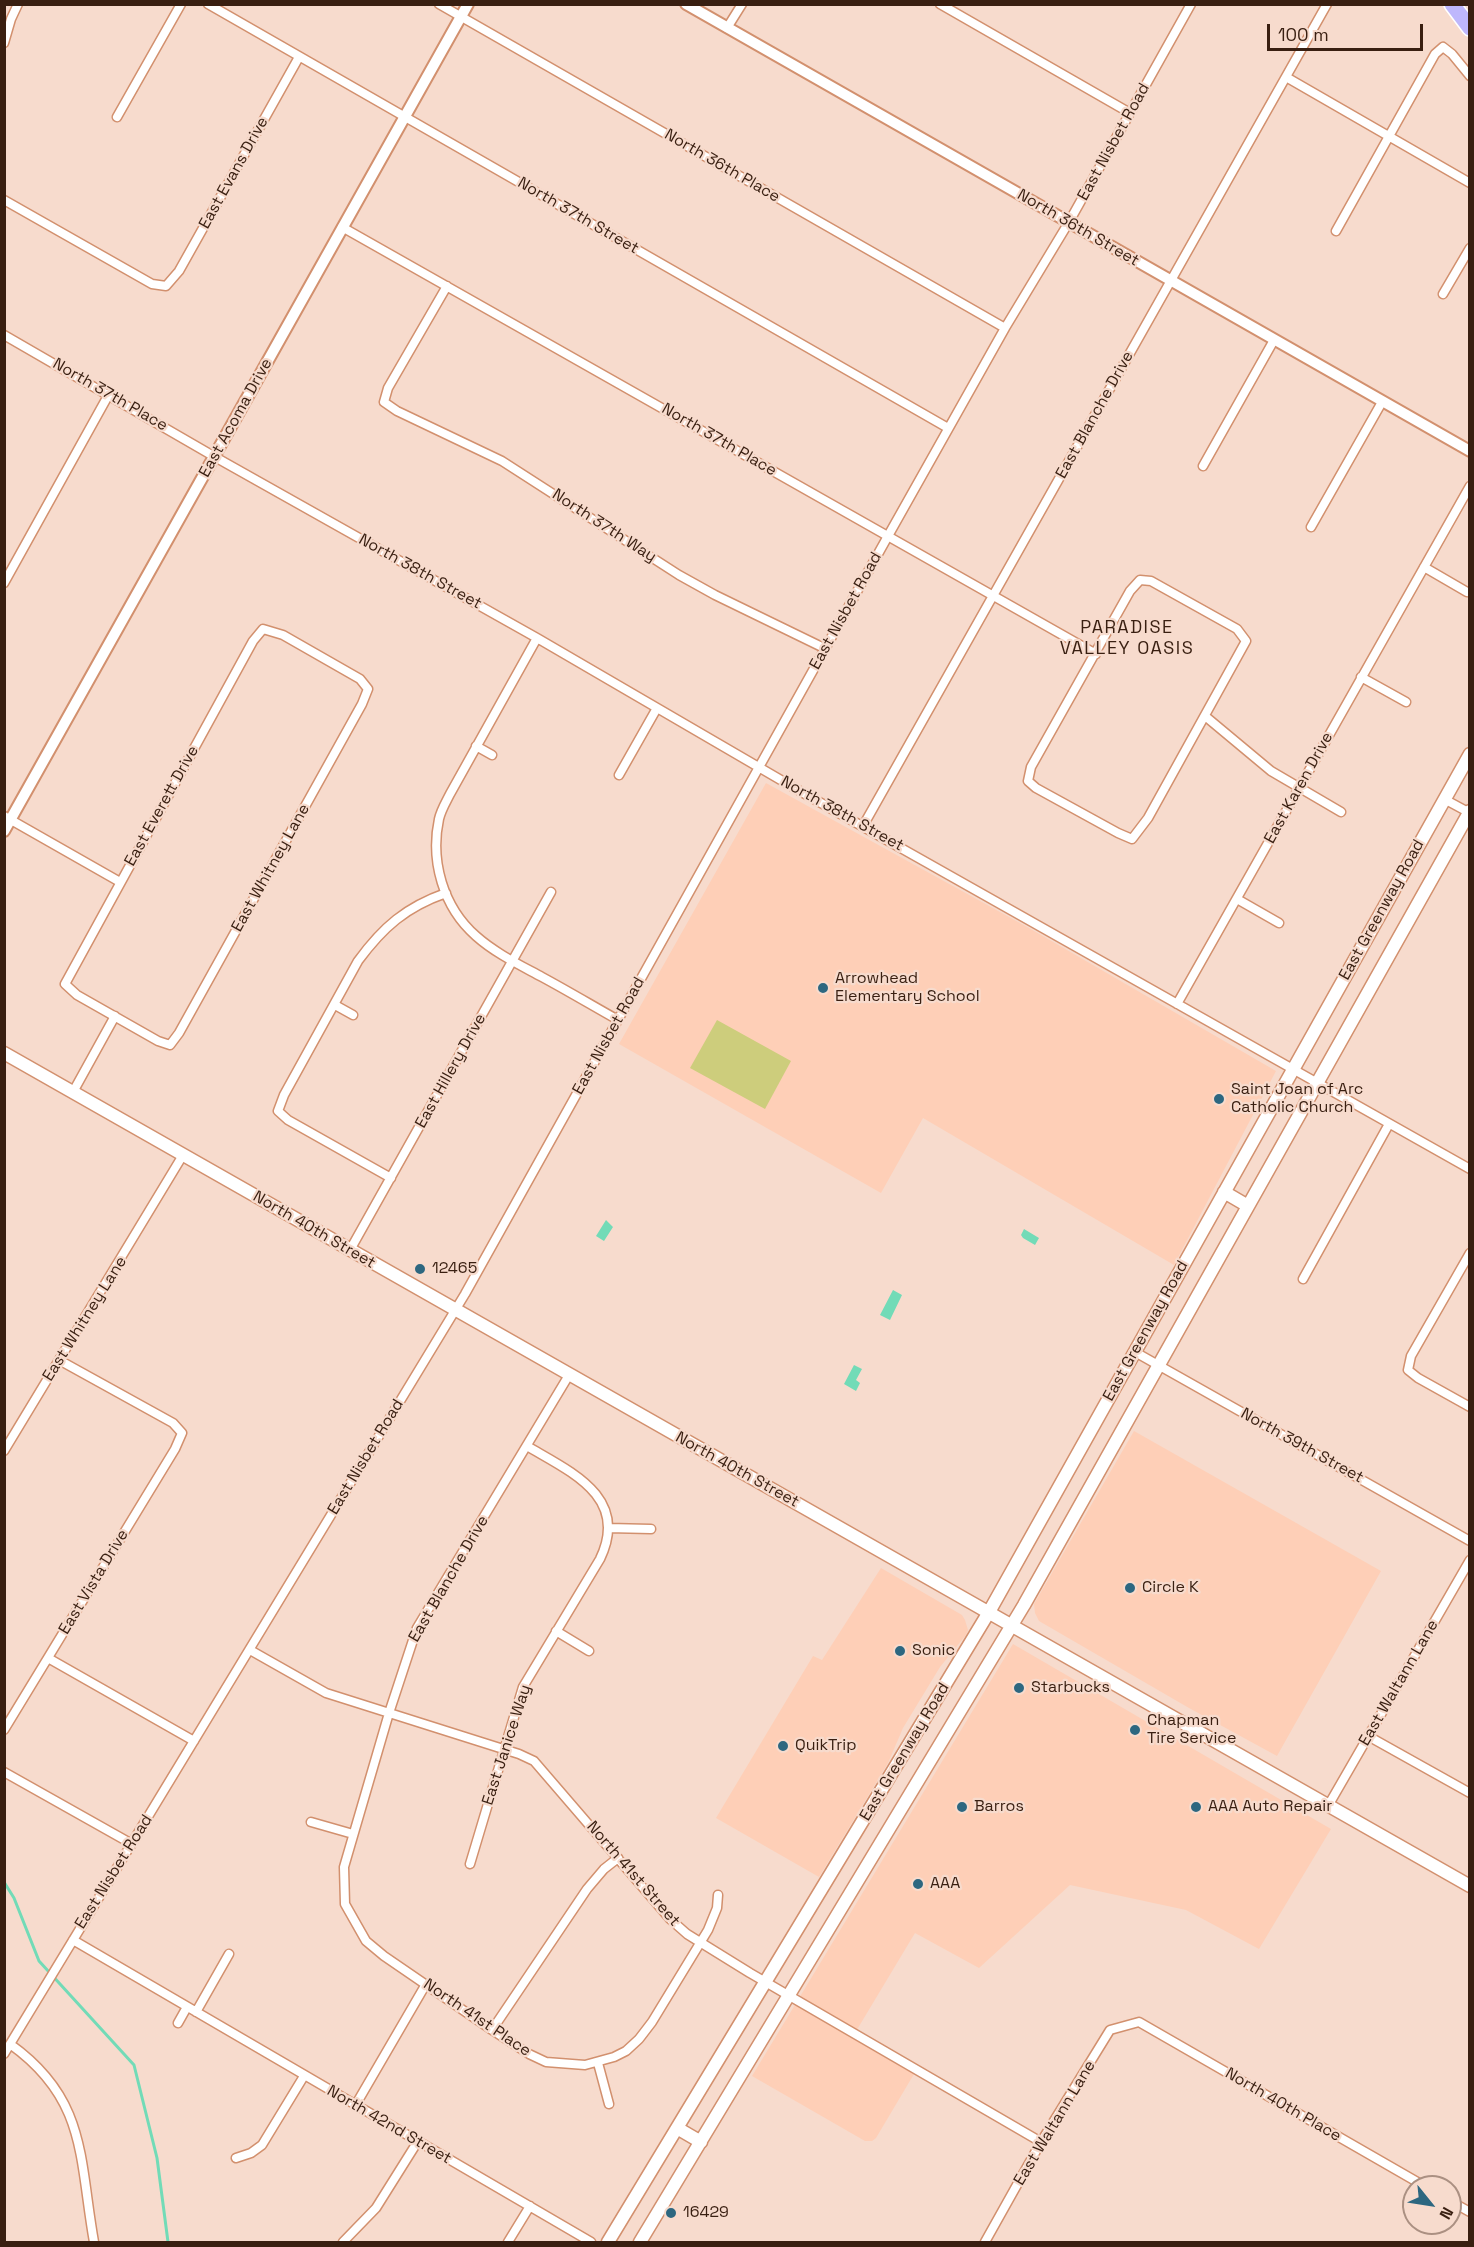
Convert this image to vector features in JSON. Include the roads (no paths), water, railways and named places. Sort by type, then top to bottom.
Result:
[{"type":"highway","points":[[1452,4],[1470,28]]},
{"type":"main road","name":"East Greenway Road","points":[[608,2242],[989,1612],[1470,754]]},
{"type":"main road","name":"East Greenway Road","points":[[640,2242],[1012,1625],[1469,812]]},
{"type":"main road","name":"North 40th Street","points":[[4,1053],[1470,1886]]},
{"type":"main road","points":[[1224,1192],[1248,1206]]},
{"type":"main road","points":[[677,2128],[701,2142]]},
{"type":"street","points":[[4,43],[6,30],[18,4]]},
{"type":"street","points":[[117,117],[181,4]]},
{"type":"street","name":"North 37th Street","points":[[208,4],[948,428]]},
{"type":"street","name":"North 36th Place","points":[[439,4],[1005,328]]},
{"type":"street","name":"East Acoma Drive","points":[[4,831],[8,817],[215,457],[468,4]]},
{"type":"street","name":"North 36th Street","points":[[686,4],[1470,451]]},
{"type":"street","points":[[727,28],[742,4]]},
{"type":"street","points":[[940,4],[1130,113]]},
{"type":"street","points":[[1179,4],[1190,7]]},
{"type":"street","name":"East Blanche Drive","points":[[863,826],[1327,4]]},
{"type":"street","name":"East Nisbet Road","points":[[4,2054],[456,1310],[948,428],[1190,7]]},
{"type":"street","points":[[1336,231],[1435,54],[1443,47],[1452,54],[1470,76]]},
{"type":"street","name":"East Evans Drive","points":[[4,200],[152,284],[166,286],[179,271],[299,57]]},
{"type":"street","points":[[1286,77],[1470,183]]},
{"type":"street","name":"North 37th Place","points":[[342,227],[1096,654]]},
{"type":"street","points":[[1443,294],[1470,248]]},
{"type":"street","name":"North 37th Way","points":[[447,286],[388,388],[384,402],[397,411],[502,461],[679,575],[825,648]]},
{"type":"street","name":"North 37th Place","points":[[5,336],[215,457]]},
{"type":"street","points":[[1203,466],[1274,340]]},
{"type":"street","points":[[4,583],[109,394]]},
{"type":"street","points":[[1311,526],[1382,402]]},
{"type":"street","name":"North 38th Street","points":[[215,457],[1470,1169]]},
{"type":"street","name":"East Karen Drive","points":[[1176,1004],[1470,486]]},
{"type":"street","points":[[1424,567],[1467,592]]},
{"type":"street","points":[[1140,580],[1151,581],[1237,629],[1246,641],[1148,818],[1132,838],[1118,833],[1036,788],[1028,781],[1031,767],[1096,654],[1130,591],[1140,580]]},
{"type":"street","name":"East Everett Drive","points":[[115,1016],[77,995],[65,984],[253,641],[263,629],[292,641],[360,679],[368,688]]},
{"type":"street","points":[[537,638],[476,746],[440,817],[436,835],[438,874],[451,906],[464,925],[478,938],[618,1020]]},
{"type":"street","points":[[1361,677],[1406,702]]},
{"type":"street","name":"East Whitney Lane","points":[[115,1016],[158,1041],[170,1045],[179,1033],[362,704],[368,688]]},
{"type":"street","points":[[619,776],[657,708]]},
{"type":"street","points":[[1205,716],[1271,771],[1341,812]]},
{"type":"street","points":[[476,746],[492,755]]},
{"type":"street","points":[[1444,799],[1469,812]]},
{"type":"street","points":[[8,817],[120,882]]},
{"type":"street","points":[[391,1178],[288,1120],[278,1111],[284,1095],[358,961],[383,930],[398,916],[446,892]]},
{"type":"street","name":"East Hillery Drive","points":[[350,1250],[551,892]]},
{"type":"street","points":[[1236,899],[1279,923]]},
{"type":"street","points":[[335,1005],[352,1015]]},
{"type":"street","points":[[73,1092],[115,1016]]},
{"type":"street","points":[[1303,1279],[1389,1124]]},
{"type":"street","name":"East Whitney Lane","points":[[4,1451],[183,1155]]},
{"type":"street","points":[[1470,1253],[1411,1356],[1408,1370],[1470,1407]]},
{"type":"street","name":"North 39th Street","points":[[1135,1352],[1470,1541]]},
{"type":"street","name":"East Vista Drive","points":[[4,1730],[176,1449],[182,1433],[173,1423],[59,1360]]},
{"type":"street","name":"East Blanche Drive","points":[[345,1904],[344,1867],[389,1713],[417,1628],[569,1375]]},
{"type":"street","points":[[527,1446],[586,1483],[603,1504],[608,1528],[651,1529]]},
{"type":"street","name":"East Janice Way","points":[[470,1864],[523,1687],[600,1559],[606,1547],[608,1528]]},
{"type":"street","name":"East Waltann Lane","points":[[1328,1806],[1470,1560]]},
{"type":"street","points":[[556,1631],[589,1651]]},
{"type":"street","name":"North 41st Street","points":[[250,1650],[326,1693],[504,1749],[534,1761],[670,1919],[700,1942],[1041,2142]]},
{"type":"street","points":[[48,1658],[194,1741]]},
{"type":"street","points":[[1368,1736],[1469,1792]]},
{"type":"street","points":[[4,1772],[132,1844]]},
{"type":"street","points":[[311,1821],[353,1834]]},
{"type":"street","points":[[492,2030],[587,1889],[604,1869],[618,1858]]},
{"type":"street","points":[[609,2104],[598,2063],[626,2051],[652,2022],[700,1942],[717,1908],[718,1895]]},
{"type":"street","name":"North 41st Place","points":[[345,1904],[366,1941],[529,2054],[546,2062],[576,2065],[598,2063]]},
{"type":"street","name":"North 42nd Street","points":[[73,1940],[591,2242]]},
{"type":"street","points":[[196,2012],[229,1954]]},
{"type":"street","points":[[356,2106],[426,1984]]},
{"type":"street","points":[[178,2023],[187,2007]]},
{"type":"street","name":"East Waltann Lane","points":[[985,2242],[1041,2142],[1110,2030],[1139,2022]]},
{"type":"street","name":"North 40th Place","points":[[1139,2022],[1405,2175]]},
{"type":"street","points":[[10,2044],[42,2071],[68,2108],[78,2141],[94,2242]]},
{"type":"street","points":[[236,2158],[251,2153],[262,2145],[304,2076]]},
{"type":"street","points":[[343,2242],[376,2208],[418,2141]]},
{"type":"street","points":[[508,2242],[530,2206]]},
{"type":"waterway","points":[[4,1882],[14,1898],[39,1961],[134,2065],[157,2158],[168,2242]]},
{"type":"place","name":"Arrowhead Elementary School","points":[[823,988]]},
{"type":"place","name":"Saint Joan of Arc Catholic Church","points":[[1219,1099]]},
{"type":"place","name":"12465","points":[[420,1269]]},
{"type":"place","name":"Circle K","points":[[1130,1588]]},
{"type":"place","name":"Sonic","points":[[900,1651]]},
{"type":"place","name":"Starbucks","points":[[1019,1688]]},
{"type":"place","name":"Chapman Tire Service","points":[[1135,1730]]},
{"type":"place","name":"QuikTrip","points":[[783,1746]]},
{"type":"place","name":"Barros","points":[[962,1807]]},
{"type":"place","name":"AAA Auto Repair","points":[[1196,1807]]},
{"type":"place","name":"AAA","points":[[918,1884]]},
{"type":"place","name":"16429","points":[[671,2213]]},
{"type":"district","name":"PARADISE VALLEY OASIS","points":[[1127,638]]}]
